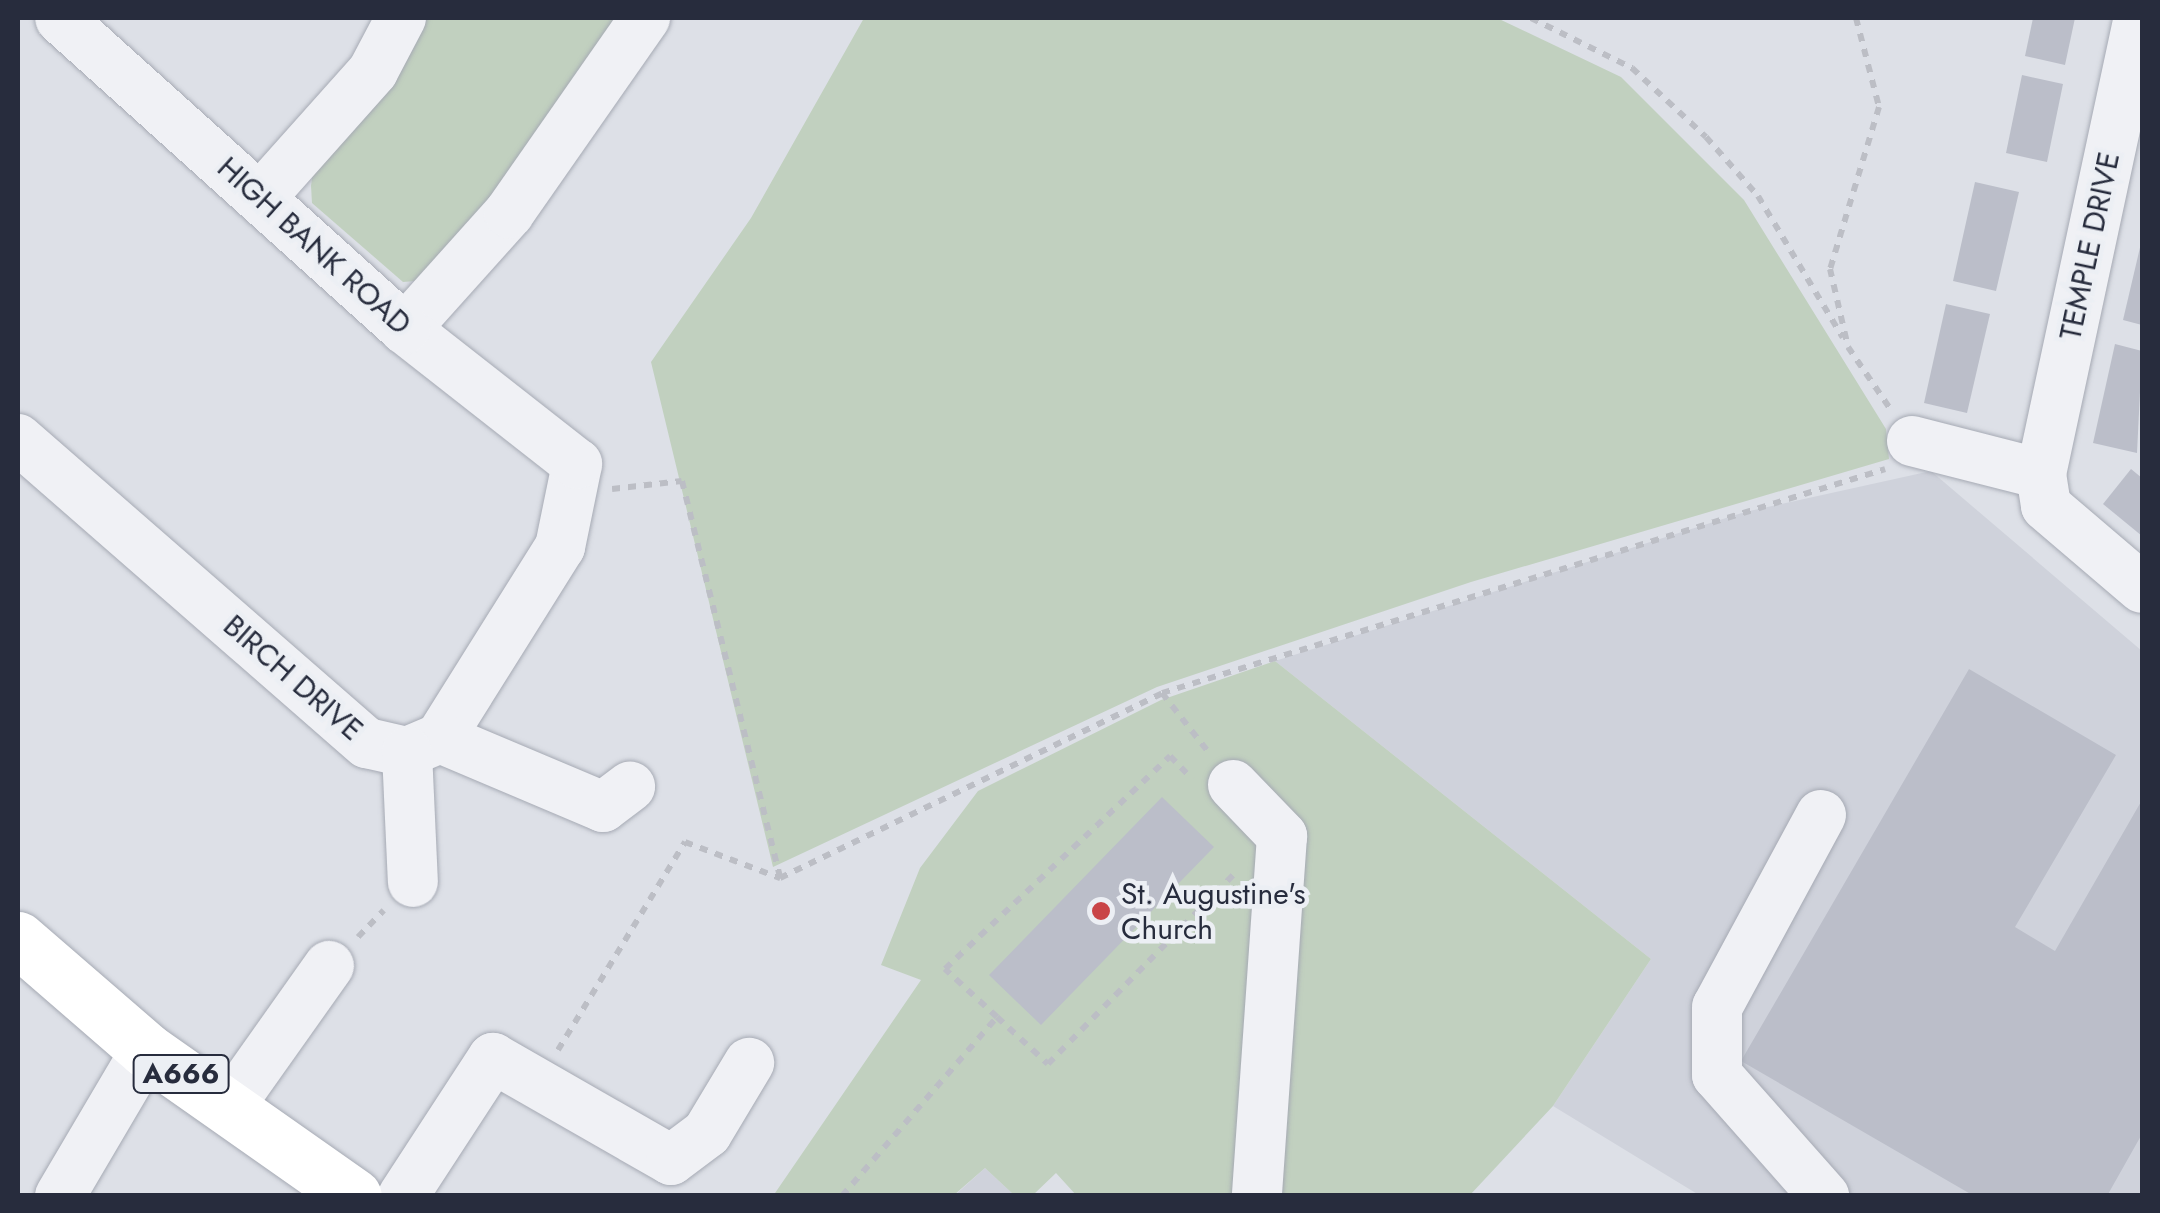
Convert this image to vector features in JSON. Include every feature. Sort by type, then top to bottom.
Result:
[{"type":"main road","name":"A666","points":[[18,939],[146,1050],[354,1196]]},
{"type":"street","name":"HIGH BANK ROAD","points":[[60,18],[574,479]]},
{"type":"street","points":[[260,198],[373,71],[401,18]]},
{"type":"street","points":[[405,329],[509,213],[645,18]]},
{"type":"street","name":"TEMPLE DRIVE","points":[[2041,474],[2139,18]]},
{"type":"street","name":"BIRCH DRIVE","points":[[18,440],[368,743],[423,745],[603,806],[630,786]]},
{"type":"street","points":[[1912,440],[2041,474],[2046,506],[2142,588]]},
{"type":"street","points":[[413,882],[423,745],[560,547],[574,479]]},
{"type":"street","points":[[1234,785],[1282,836],[1257,1196]]},
{"type":"street","points":[[1820,815],[1717,1008],[1717,1075],[1824,1196]]},
{"type":"street","points":[[229,1107],[328,966]]},
{"type":"street","points":[[60,1196],[146,1050]]},
{"type":"street","points":[[403,1196],[493,1058],[671,1160],[708,1133],[749,1063]]},
{"type":"path","points":[[538,1084],[684,842],[780,878],[1162,693],[1897,466],[1912,440],[1848,347],[1758,196],[1706,137],[1632,68],[1530,18]]},
{"type":"path","points":[[1848,347],[1830,269],[1878,107],[1856,18]]},
{"type":"path","points":[[574,479],[682,481],[780,878]]},
{"type":"path","points":[[1162,693],[1234,785],[1216,803],[1170,756],[945,969],[1048,1064],[1245,862]]},
{"type":"path","points":[[328,966],[413,882]]},
{"type":"path","points":[[842,1196],[997,1017]]},
{"type":"shaded area","points":[[1931,471],[2142,651],[2142,1195],[1699,1195],[1553,1106],[1651,959],[1275,661],[1745,512]]},
{"type":"shaded area","points":[[985,1168],[1014,1195],[954,1196]]},
{"type":"green space","points":[[425,18],[624,18],[481,214],[416,281],[403,282],[312,203],[311,186],[314,164]]},
{"type":"green space","points":[[864,18],[1497,18],[1621,77],[1744,200],[1886,429],[1889,459],[1471,582],[1157,687],[773,867],[651,362],[751,218]]},
{"type":"green space","points":[[1275,661],[1651,959],[1553,1106],[1470,1195],[1076,1195],[1056,1173],[1033,1195],[1014,1195],[985,1168],[954,1195],[773,1196],[921,980],[881,965],[920,868],[978,791],[1161,700]]},
{"type":"building","points":[[2033,18],[2075,18],[2065,65],[2025,56]]},
{"type":"building","points":[[2022,75],[2063,84],[2047,162],[2006,153]]},
{"type":"building","points":[[1975,182],[2019,192],[1996,291],[1953,281]]},
{"type":"building","points":[[2142,239],[2142,325],[2123,320]]},
{"type":"building","points":[[1946,304],[1990,314],[1967,413],[1924,403]]},
{"type":"building","points":[[2115,344],[2142,351],[2137,453],[2093,443]]},
{"type":"building","points":[[2131,469],[2142,478],[2142,536],[2103,504]]},
{"type":"building","points":[[1969,669],[2116,755],[2015,927],[2055,951],[2142,800],[2142,1134],[2107,1196],[1974,1196],[1741,1061]]},
{"type":"building","name":"St. Augustine's Church","points":[[1162,797],[1214,847],[1041,1025],[989,975]]},
{"type":"place","name":"St. Augustine's Church","points":[[1101,911]]}]
